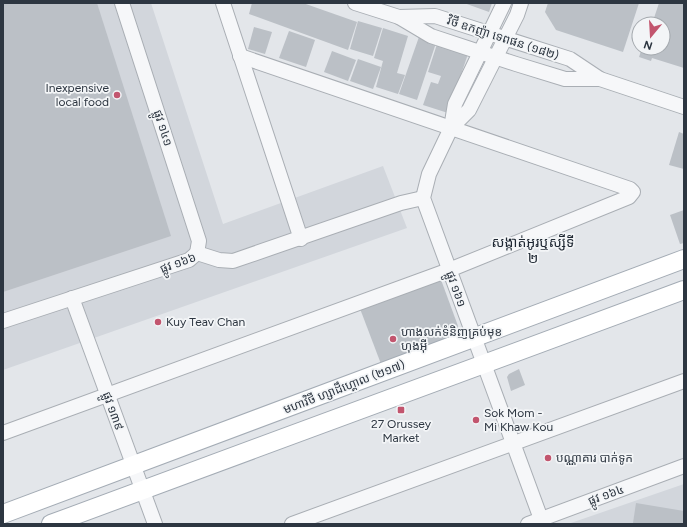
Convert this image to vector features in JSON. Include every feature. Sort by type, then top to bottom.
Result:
[{"type":"main road","name":"មហាវិថី ហ្សាដឹហ្គោល (២១៧)","points":[[3,514],[684,259]]},
{"type":"main road","points":[[51,524],[483,363],[684,290]]},
{"type":"street","name":"ផ្លូវ ១៤១","points":[[122,3],[199,241],[197,253]]},
{"type":"street","points":[[223,3],[301,239]]},
{"type":"street","name":"វិថី ឧកញ៉ា ទេពផន (១៨២)","points":[[356,3],[400,17],[431,36],[495,58],[564,79],[600,79]]},
{"type":"street","points":[[423,198],[429,174],[451,128],[455,104],[504,3]]},
{"type":"street","points":[[451,128],[469,110],[521,3]]},
{"type":"street","name":"វិថី ឧកញ៉ា ទេពផន (១៨២)","points":[[400,17],[435,16],[505,38],[570,60],[600,79],[684,107]]},
{"type":"street","points":[[3,433],[449,270],[629,197],[633,192],[630,189],[240,56]]},
{"type":"street","name":"ផ្លូវ ១៦៦","points":[[3,321],[189,260],[197,253],[219,260],[234,261],[401,203],[423,198]]},
{"type":"street","name":"ផ្លូវ ១៦១","points":[[423,198],[541,519]]},
{"type":"street","name":"ផ្លូវ ១៣៩","points":[[72,298],[155,524]]},
{"type":"street","points":[[292,524],[684,381]]},
{"type":"street","name":"ផ្លូវ ១៦៤","points":[[528,524],[684,466]]},
{"type":"shaded area","points":[[3,3],[151,3],[223,224],[383,166],[407,228],[3,370]]},
{"type":"shaded area","points":[[684,484],[684,524],[568,524]]},
{"type":"building","points":[[3,3],[97,3],[171,236],[3,292]]},
{"type":"building","points":[[252,3],[303,3],[357,22],[348,50],[249,14]]},
{"type":"building","points":[[464,3],[492,3],[489,12]]},
{"type":"building","points":[[548,3],[639,3],[635,16],[631,16],[631,28],[623,52],[556,30],[545,12]]},
{"type":"building","points":[[659,3],[684,3],[684,68],[652,58],[651,61],[639,57],[671,56],[671,16],[655,16]]},
{"type":"building","points":[[358,21],[382,28],[373,56],[350,49]]},
{"type":"building","points":[[254,27],[272,32],[265,54],[248,49]]},
{"type":"building","points":[[383,28],[408,36],[397,73],[405,75],[398,94],[376,87],[383,61],[374,58]]},
{"type":"building","points":[[289,31],[315,40],[306,67],[279,58]]},
{"type":"building","points":[[420,34],[437,40],[417,100],[399,94]]},
{"type":"building","points":[[438,41],[469,51],[448,113],[423,105],[431,82],[438,84],[441,76],[428,72]]},
{"type":"building","points":[[332,51],[356,60],[348,81],[324,72]]},
{"type":"building","points":[[358,59],[381,67],[373,89],[350,81]]},
{"type":"building","points":[[679,132],[684,134],[684,169],[669,165]]},
{"type":"building","points":[[684,210],[684,243],[680,244],[670,215]]},
{"type":"building","points":[[440,277],[458,326],[455,335],[381,364],[359,306]]},
{"type":"building","points":[[519,369],[525,385],[511,391],[507,377],[509,374]]},
{"type":"building","points":[[636,503],[684,511],[684,524],[633,523]]},
{"type":"place","name":"Inexpensive local food","points":[[117,95]]},
{"type":"place","name":"Kuy Teav Chan","points":[[158,322]]},
{"type":"place","name":"ហាងលក់ទំនិញគ្រប់មុខ ហុងអ៊ី","points":[[393,339]]},
{"type":"place","name":"27 Orussey Market","points":[[401,410]]},
{"type":"place","name":"Sok Mom - Mi Khaw Kou","points":[[476,420]]},
{"type":"place","name":"បណ្ណាគារ បាក់ទូក","points":[[548,458]]},
{"type":"district","name":"សង្កាត់អូរឬស្សីទី ២","points":[[533,250]]}]
